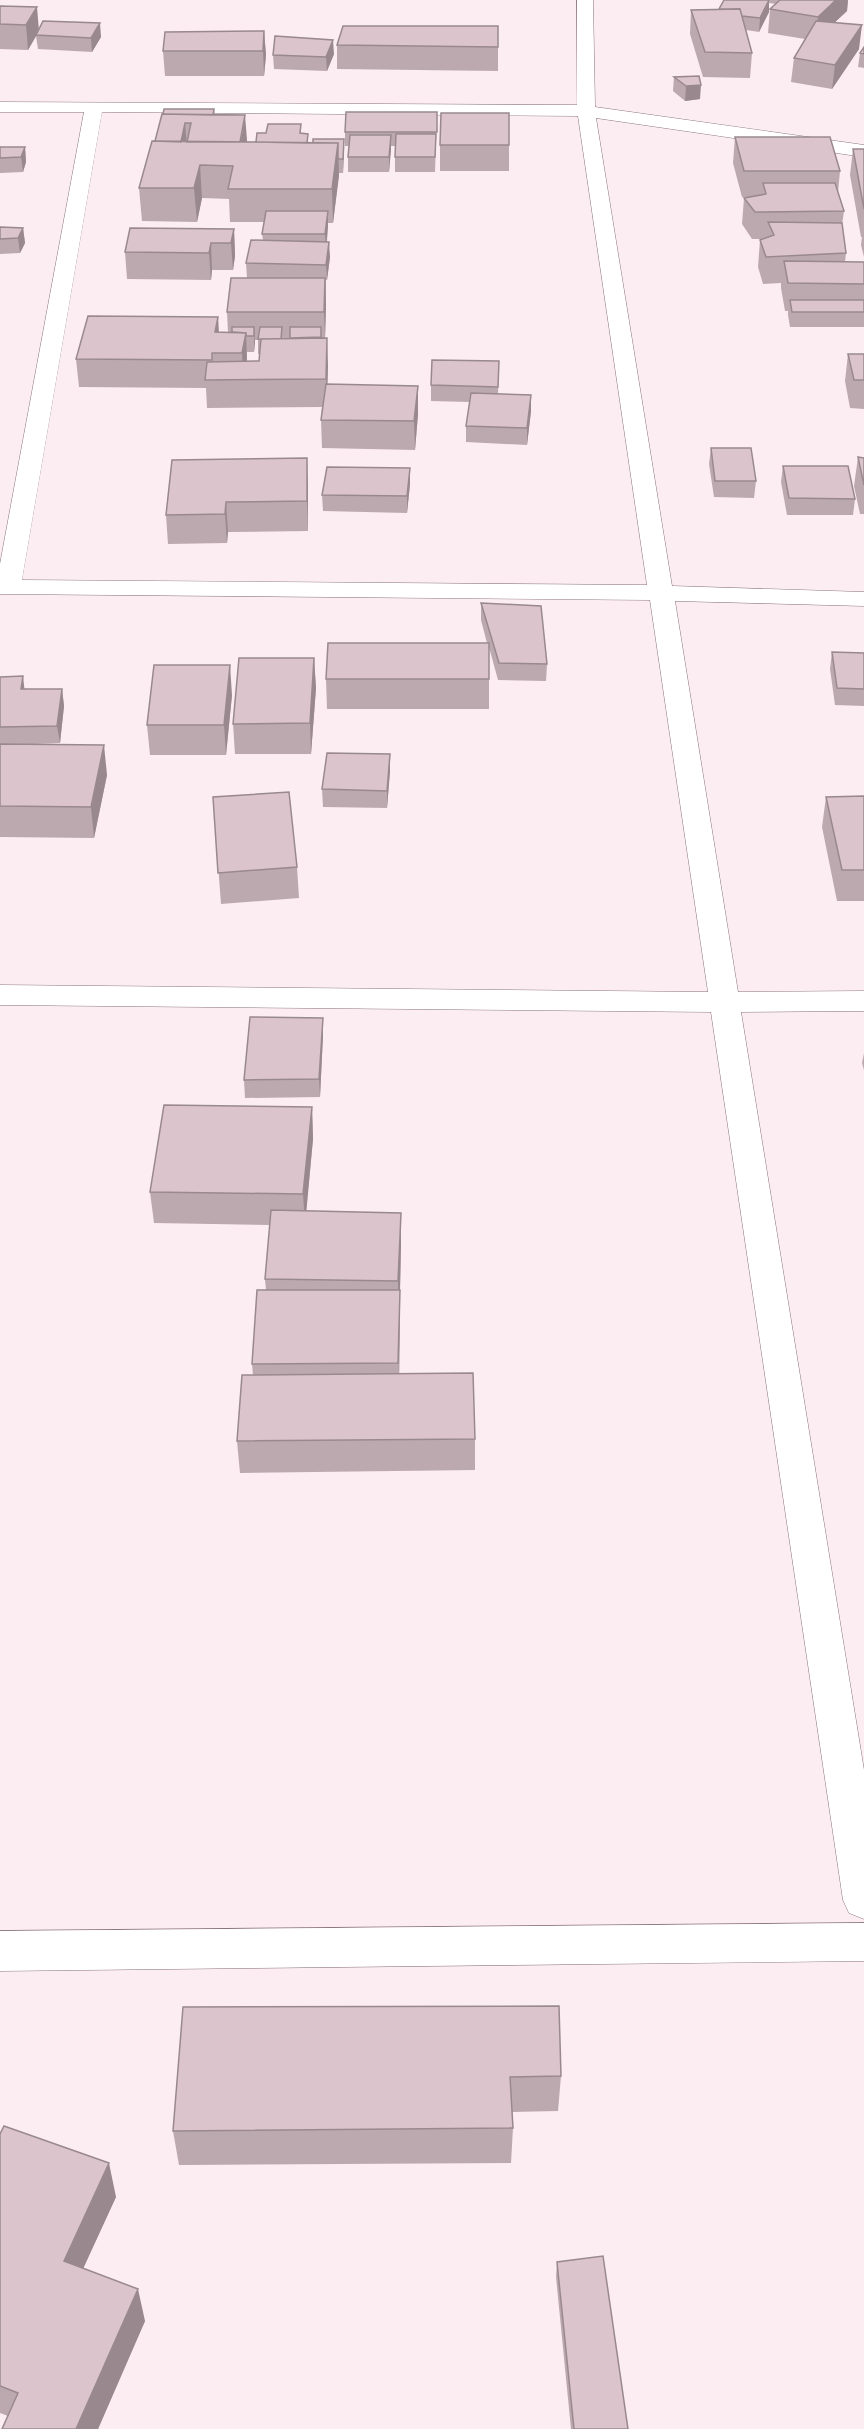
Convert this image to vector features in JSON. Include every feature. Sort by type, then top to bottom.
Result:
[{"type":"street","points":[[585,0],[586,111],[864,1900]]},
{"type":"street","points":[[94,106],[4,587],[661,593],[864,598]]},
{"type":"street","points":[[0,107],[586,111],[864,151]]},
{"type":"street","points":[[0,995],[724,1002],[864,1001]]},
{"type":"street","points":[[0,1951],[864,1942]]},
{"type":"building","points":[[724,0],[769,0],[760,18],[742,16],[740,9],[719,9]]},
{"type":"building","points":[[780,0],[836,0],[818,17],[770,9]]},
{"type":"building","points":[[0,6],[37,7],[26,25],[0,24]]},
{"type":"building","points":[[740,9],[752,53],[705,52],[691,10]]},
{"type":"building","points":[[43,21],[100,23],[91,38],[36,35]]},
{"type":"building","points":[[816,21],[862,25],[835,65],[794,58]]},
{"type":"building","points":[[343,26],[498,26],[498,47],[337,45]]},
{"type":"building","points":[[264,31],[263,51],[163,51],[165,32]]},
{"type":"building","points":[[275,36],[333,40],[326,57],[273,55]]},
{"type":"building","points":[[699,76],[701,85],[686,86],[674,77]]},
{"type":"building","points":[[164,109],[214,109],[213,115],[163,114]]},
{"type":"building","points":[[346,112],[437,112],[437,132],[345,132]]},
{"type":"building","points":[[441,113],[509,113],[509,145],[440,145]]},
{"type":"building","points":[[162,114],[245,115],[240,142],[187,142],[191,123],[185,123],[181,142],[155,141]]},
{"type":"building","points":[[268,124],[301,124],[300,133],[308,134],[307,143],[256,142],[257,133],[266,133]]},
{"type":"building","points":[[396,134],[436,134],[435,157],[395,157]]},
{"type":"building","points":[[350,135],[391,135],[389,157],[348,157]]},
{"type":"building","points":[[735,137],[830,137],[840,171],[744,171]]},
{"type":"building","points":[[313,139],[344,139],[343,159],[338,159],[338,143],[313,143]]},
{"type":"building","points":[[152,141],[338,143],[332,189],[228,189],[233,166],[200,165],[194,188],[139,188]]},
{"type":"building","points":[[0,147],[25,147],[21,157],[0,158]]},
{"type":"building","points":[[853,149],[864,149],[864,209]]},
{"type":"building","points":[[763,183],[835,183],[844,211],[755,212],[744,198],[766,194]]},
{"type":"building","points":[[266,211],[328,211],[325,234],[262,234]]},
{"type":"building","points":[[768,222],[842,223],[846,253],[766,257],[760,240],[774,235]]},
{"type":"building","points":[[0,227],[23,228],[18,238],[0,239]]},
{"type":"building","points":[[130,228],[234,229],[231,243],[211,243],[209,253],[125,252]]},
{"type":"building","points":[[251,240],[329,242],[326,265],[246,263]]},
{"type":"building","points":[[784,261],[864,262],[864,284],[788,283]]},
{"type":"building","points":[[231,278],[325,278],[324,312],[227,312]]},
{"type":"building","points":[[790,300],[864,300],[864,312],[792,312]]},
{"type":"building","points":[[88,316],[218,317],[215,332],[246,333],[242,353],[212,353],[212,360],[76,359]]},
{"type":"building","points":[[232,327],[254,327],[254,336],[232,332]]},
{"type":"building","points":[[260,327],[282,327],[281,339],[258,339]]},
{"type":"building","points":[[290,327],[321,327],[321,337],[290,338]]},
{"type":"building","points":[[327,338],[326,379],[205,380],[207,362],[259,361],[261,339]]},
{"type":"building","points":[[848,354],[864,354],[864,380],[854,380]]},
{"type":"building","points":[[432,360],[499,361],[498,387],[431,385]]},
{"type":"building","points":[[326,384],[418,386],[414,421],[321,420]]},
{"type":"building","points":[[471,393],[531,395],[527,428],[466,426]]},
{"type":"building","points":[[711,448],[751,448],[756,481],[715,481]]},
{"type":"building","points":[[858,457],[864,458],[864,485]]},
{"type":"building","points":[[307,458],[307,501],[226,502],[225,514],[166,515],[172,460]]},
{"type":"building","points":[[783,466],[848,466],[855,499],[789,498]]},
{"type":"building","points":[[327,467],[410,468],[407,496],[322,495]]},
{"type":"building","points":[[481,603],[541,606],[547,664],[499,663]]},
{"type":"building","points":[[328,643],[489,643],[489,679],[326,679]]},
{"type":"building","points":[[832,652],[864,653],[864,689],[837,688]]},
{"type":"building","points":[[239,658],[314,658],[310,723],[233,724]]},
{"type":"building","points":[[154,665],[230,665],[224,725],[147,725]]},
{"type":"building","points":[[23,676],[21,689],[62,689],[57,726],[0,727],[0,677]]},
{"type":"building","points":[[0,744],[104,745],[91,807],[0,806]]},
{"type":"building","points":[[327,753],[390,754],[387,791],[322,789]]},
{"type":"building","points":[[289,792],[297,867],[218,873],[213,797]]},
{"type":"building","points":[[864,796],[864,870],[842,870],[826,797]]},
{"type":"building","points":[[250,1017],[323,1018],[319,1079],[244,1080]]},
{"type":"building","points":[[164,1105],[312,1107],[303,1194],[150,1192]]},
{"type":"building","points":[[271,1210],[401,1213],[398,1281],[265,1279]]},
{"type":"building","points":[[257,1290],[400,1290],[398,1363],[252,1364]]},
{"type":"building","points":[[473,1373],[475,1439],[237,1441],[242,1375]]},
{"type":"building","points":[[559,2006],[561,2076],[510,2077],[513,2128],[173,2131],[183,2007]]},
{"type":"building","points":[[4,2126],[109,2163],[64,2261],[138,2289],[76,2429],[2,2429],[18,2393],[0,2386],[0,2134]]},
{"type":"building","points":[[603,2256],[628,2429],[574,2429],[557,2262]]}]
